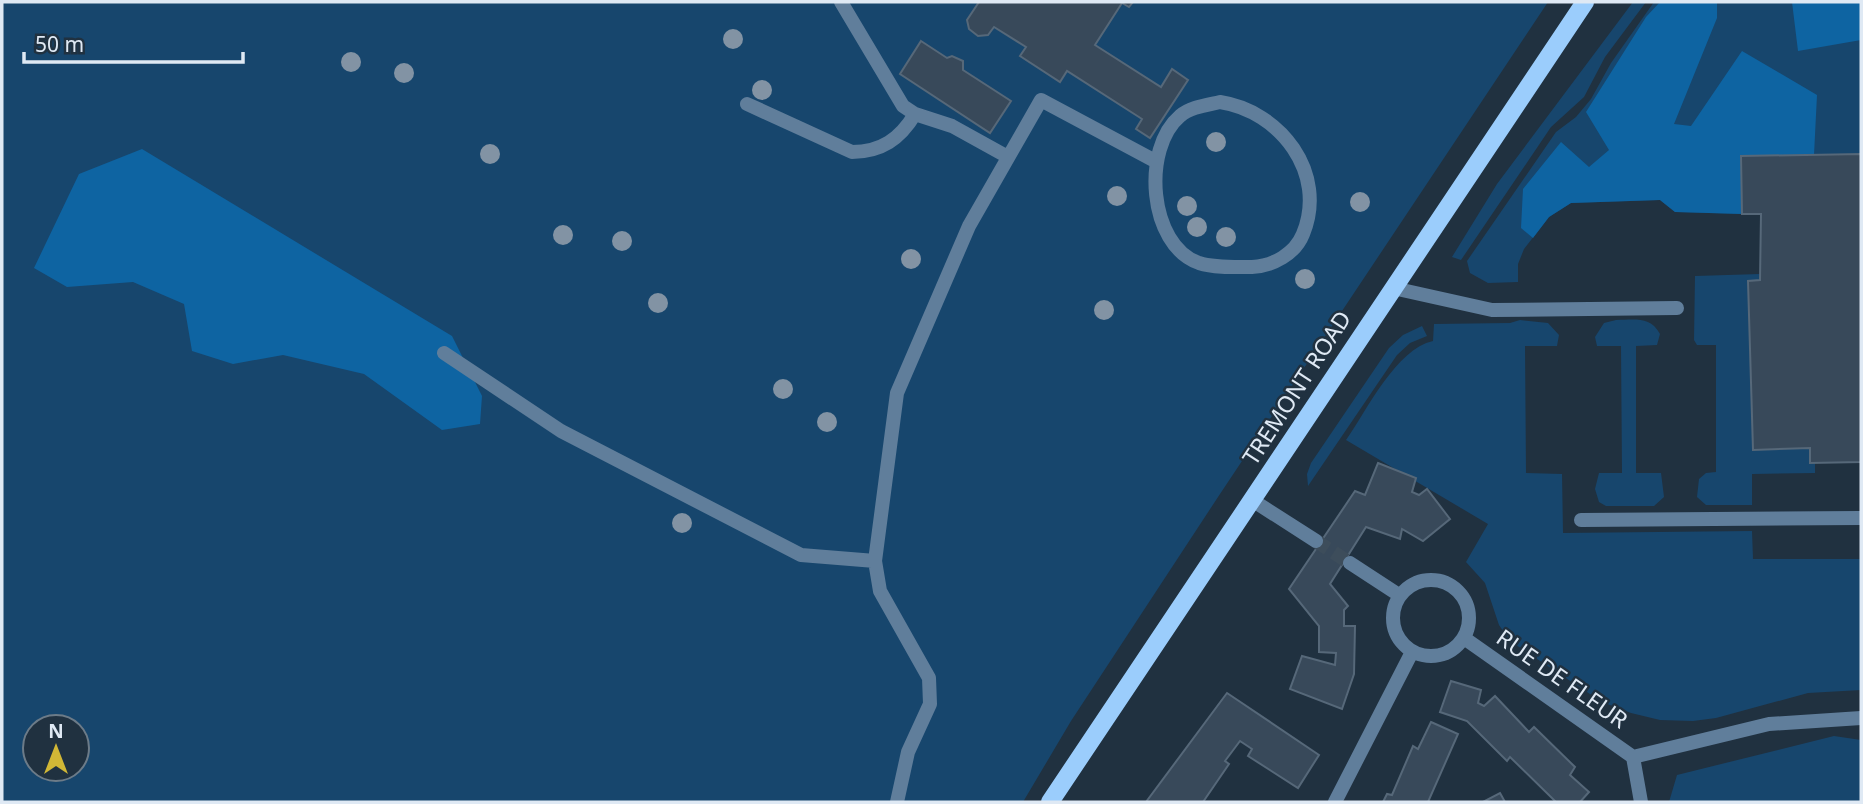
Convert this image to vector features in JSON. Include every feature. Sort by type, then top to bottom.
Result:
[{"type":"main road","name":"TREMONT ROAD","points":[[1050,802],[1586,2]]},
{"type":"street","points":[[841,2],[890,89],[903,106],[915,114],[952,126],[1008,157]]},
{"type":"street","points":[[897,802],[908,752],[930,705],[929,678],[880,591],[875,561],[897,393],[969,226],[1041,100],[1157,162]]},
{"type":"street","points":[[1220,102],[1259,113],[1280,129],[1293,144],[1303,168],[1310,197],[1303,237],[1295,248],[1263,266],[1199,262],[1187,256],[1165,230],[1156,196],[1157,162],[1167,131],[1181,114],[1220,102]]},
{"type":"street","points":[[747,104],[852,152],[869,152],[896,139],[904,133],[915,114]]},
{"type":"street","points":[[1393,288],[1492,310],[1676,308]]},
{"type":"street","points":[[444,353],[561,431],[759,530],[801,555],[875,561]]},
{"type":"street","points":[[1252,500],[1316,541]]},
{"type":"street","points":[[1581,520],[1861,518]]},
{"type":"street","points":[[1335,802],[1412,652],[1397,637],[1392,615],[1399,595],[1350,563]]},
{"type":"street","name":"RUE DE FLEUR","points":[[1399,595],[1415,582],[1434,579],[1453,585],[1466,600],[1470,619],[1464,638],[1450,652],[1431,657],[1412,652]]},
{"type":"street","name":"RUE DE FLEUR","points":[[1464,638],[1633,757],[1641,802]]},
{"type":"street","name":"RUE DE FLEUR","points":[[1633,757],[1769,724],[1861,718]]},
{"type":"shaded area","points":[[2,2],[1548,2],[1071,721],[1023,802],[2,802]]},
{"type":"shaded area","points":[[1633,2],[1646,2],[1605,57],[1584,97],[1551,127],[1461,260],[1452,257],[1497,184]]},
{"type":"shaded area","points":[[1654,2],[1861,2],[1861,154],[1742,156],[1742,214],[1675,212],[1660,200],[1571,203],[1549,217],[1524,249],[1518,264],[1518,282],[1488,283],[1470,273],[1467,261],[1556,132],[1576,117],[1591,99],[1611,63]]},
{"type":"shaded area","points":[[1660,2],[1717,2],[1717,18],[1674,124],[1691,126],[1742,51],[1817,95],[1814,155],[1742,214],[1675,212],[1660,200],[1571,203],[1549,217],[1533,238],[1521,228],[1523,189],[1561,142],[1589,167],[1609,150],[1586,112],[1646,17]]},
{"type":"shaded area","points":[[1792,2],[1861,2],[1861,40],[1798,51]]},
{"type":"shaded area","points":[[142,149],[452,336],[482,396],[480,424],[442,430],[364,374],[283,355],[233,364],[192,351],[184,304],[133,282],[67,287],[34,268],[79,174]]},
{"type":"shaded area","points":[[1760,274],[1760,280],[1748,281],[1753,449],[1810,448],[1810,463],[1815,463],[1815,473],[1752,474],[1752,505],[1706,505],[1697,497],[1699,479],[1706,473],[1716,472],[1716,345],[1697,345],[1694,340],[1695,276]]},
{"type":"shaded area","points":[[1520,320],[1548,323],[1559,335],[1557,346],[1525,346],[1526,473],[1562,474],[1563,533],[1752,531],[1753,559],[1861,559],[1861,690],[1808,693],[1716,718],[1693,721],[1660,720],[1602,702],[1510,641],[1499,625],[1485,583],[1466,562],[1488,524],[1346,440],[1395,368],[1420,346],[1433,341],[1434,324],[1510,323]]},
{"type":"shaded area","points":[[1616,320],[1647,322],[1660,334],[1657,345],[1636,346],[1636,473],[1661,473],[1664,497],[1654,506],[1606,506],[1599,502],[1595,489],[1599,473],[1622,473],[1621,346],[1597,346],[1595,337],[1604,323]]},
{"type":"shaded area","points":[[1422,326],[1427,336],[1410,343],[1397,355],[1308,486],[1307,474],[1311,463],[1389,348],[1403,335]]},
{"type":"shaded area","points":[[1834,736],[1861,740],[1861,802],[1669,802],[1677,775]]},
{"type":"building","points":[[979,2],[1133,2],[1129,7],[1122,3],[1095,45],[1161,87],[1172,69],[1188,80],[1150,138],[1136,129],[1142,119],[1067,71],[1060,82],[1020,56],[1026,47],[994,27],[988,35],[978,36],[969,29],[967,20]]},
{"type":"building","points":[[921,41],[947,58],[952,56],[963,61],[963,70],[1011,101],[990,133],[900,74]]},
{"type":"building","points":[[1861,154],[1861,462],[1810,463],[1810,448],[1753,450],[1748,281],[1760,280],[1761,214],[1742,214],[1741,156]]},
{"type":"building","points":[[1378,463],[1416,478],[1412,492],[1419,495],[1427,489],[1450,519],[1423,541],[1402,529],[1400,539],[1366,527],[1330,584],[1348,606],[1344,610],[1344,626],[1355,626],[1354,674],[1342,709],[1290,689],[1302,656],[1335,665],[1336,653],[1319,652],[1319,626],[1289,589],[1355,491],[1365,495]]},
{"type":"building","points":[[1451,681],[1481,690],[1478,703],[1484,706],[1495,696],[1529,732],[1534,727],[1575,767],[1570,775],[1589,792],[1580,802],[1556,802],[1510,757],[1507,761],[1467,721],[1440,712]]},
{"type":"building","points":[[1227,693],[1319,755],[1298,788],[1248,756],[1252,749],[1240,741],[1225,761],[1229,764],[1203,802],[1146,802]]},
{"type":"building","points":[[1431,722],[1458,734],[1428,802],[1383,802],[1387,794],[1392,795],[1413,746],[1418,749]]},
{"type":"building","points":[[1500,793],[1505,802],[1483,802]]},
{"type":"tunnel","points":[[1316,541],[1350,563]]}]
